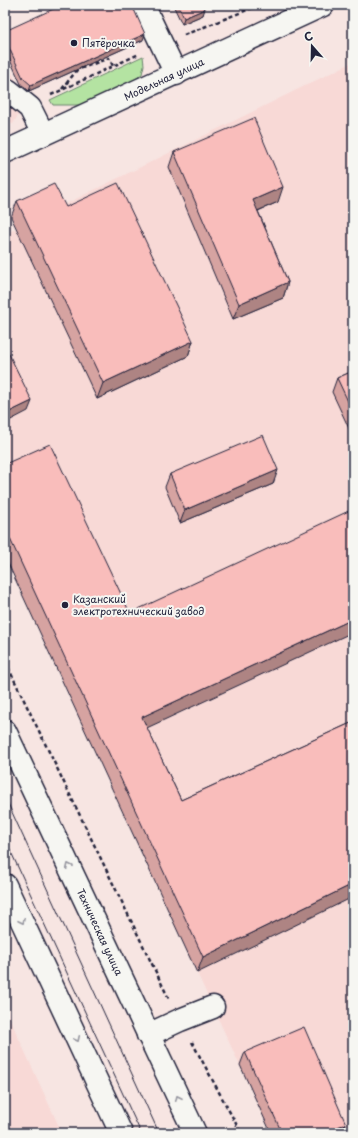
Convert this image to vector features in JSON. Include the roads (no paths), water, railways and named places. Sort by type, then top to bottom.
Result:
[{"type":"main road","points":[[143,5],[176,74]]},
{"type":"main road","name":"Модельная улица","points":[[5,152],[323,5]]},
{"type":"main road","points":[[5,89],[30,108],[43,134]]},
{"type":"main road","name":"Техническая улица","points":[[5,731],[195,1133]]},
{"type":"main road","points":[[5,885],[121,1133]]},
{"type":"main road","points":[[148,1035],[213,1007]]},
{"type":"tram line","points":[[5,797],[159,1133]]},
{"type":"tram line","points":[[5,839],[141,1133]]},
{"type":"place","name":"Пятёрочка","points":[[74,43]]},
{"type":"place","name":"Казанский электротехнический завод","points":[[65,605]]}]
